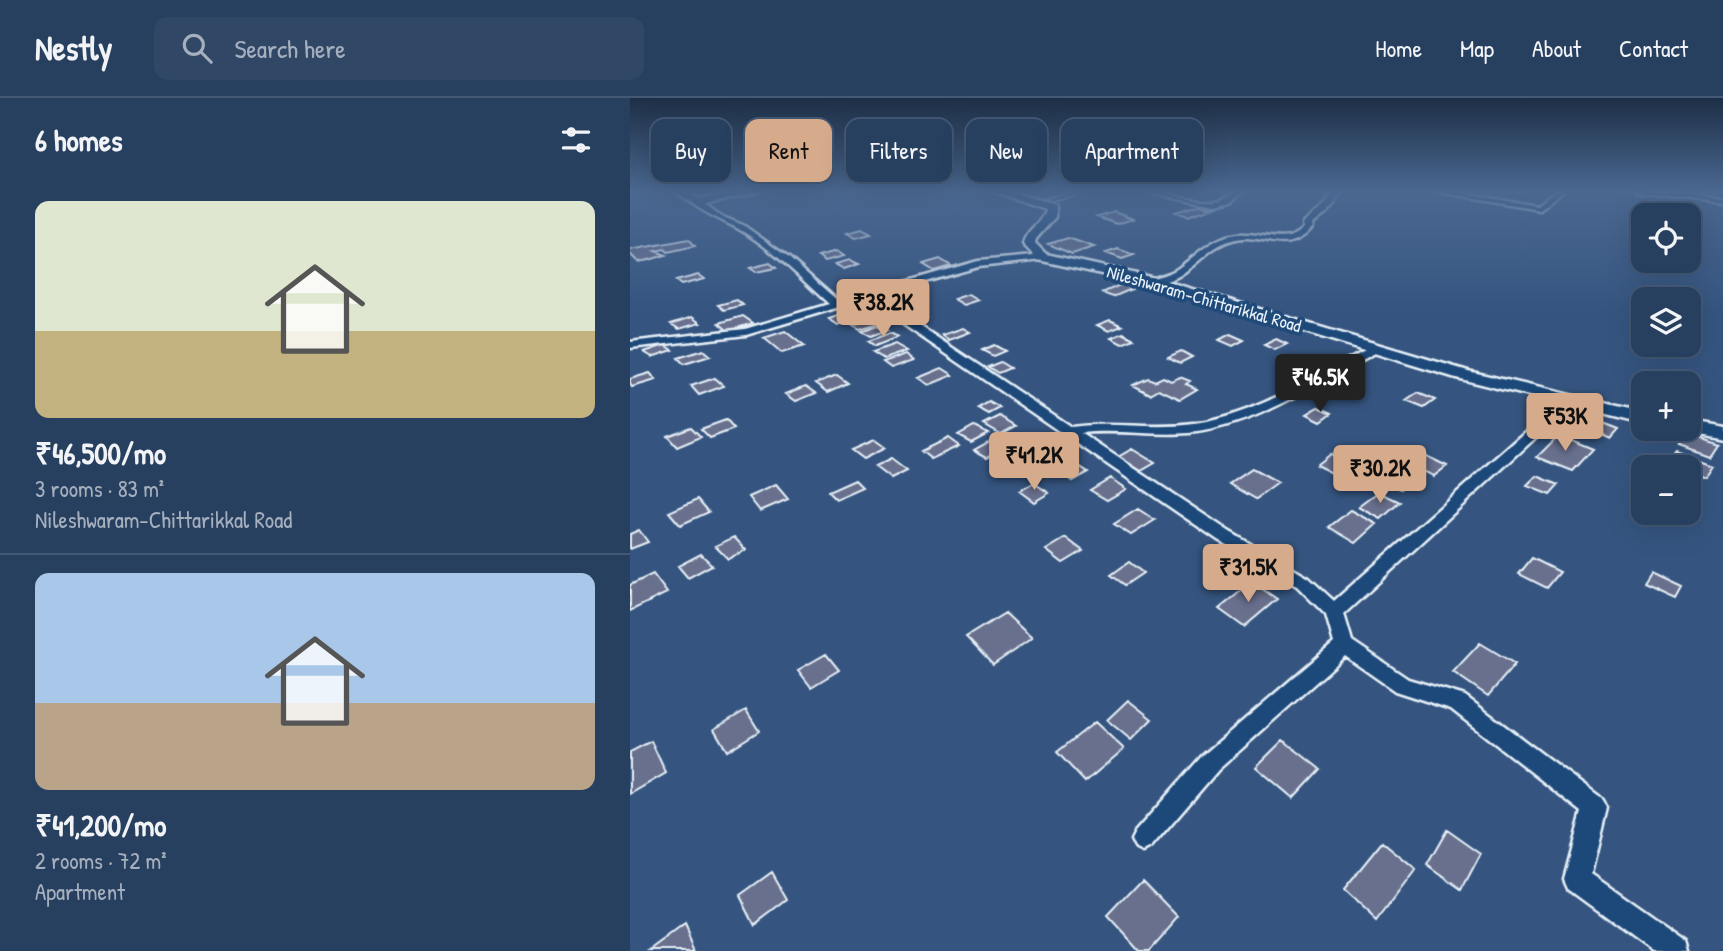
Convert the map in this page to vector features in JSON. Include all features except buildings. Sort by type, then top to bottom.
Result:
[{"type":"main road","points":[[1038,231],[1030,238],[1029,244],[1042,257]]},
{"type":"main road","name":"Nileshwaram-Chittarikkal Road","points":[[1042,257],[1152,281],[1373,350],[1566,403],[1631,416]]},
{"type":"main road","points":[[1701,428],[1723,432]]},
{"type":"street","points":[[744,231],[786,260],[836,305]]},
{"type":"street","points":[[1152,281],[1174,274],[1207,250],[1239,236],[1283,243],[1297,239],[1305,231]]},
{"type":"street","points":[[630,345],[746,332],[978,264],[1042,257]]},
{"type":"street","points":[[868,296],[1224,536],[1303,582],[1335,611],[1344,645],[1402,685],[1458,702],[1595,808],[1577,879],[1676,951]]},
{"type":"street","points":[[1068,431],[1110,427],[1173,430],[1208,426],[1256,408],[1373,350]]},
{"type":"street","points":[[1335,611],[1566,403]]},
{"type":"street","points":[[1143,840],[1210,763],[1344,645]]}]
